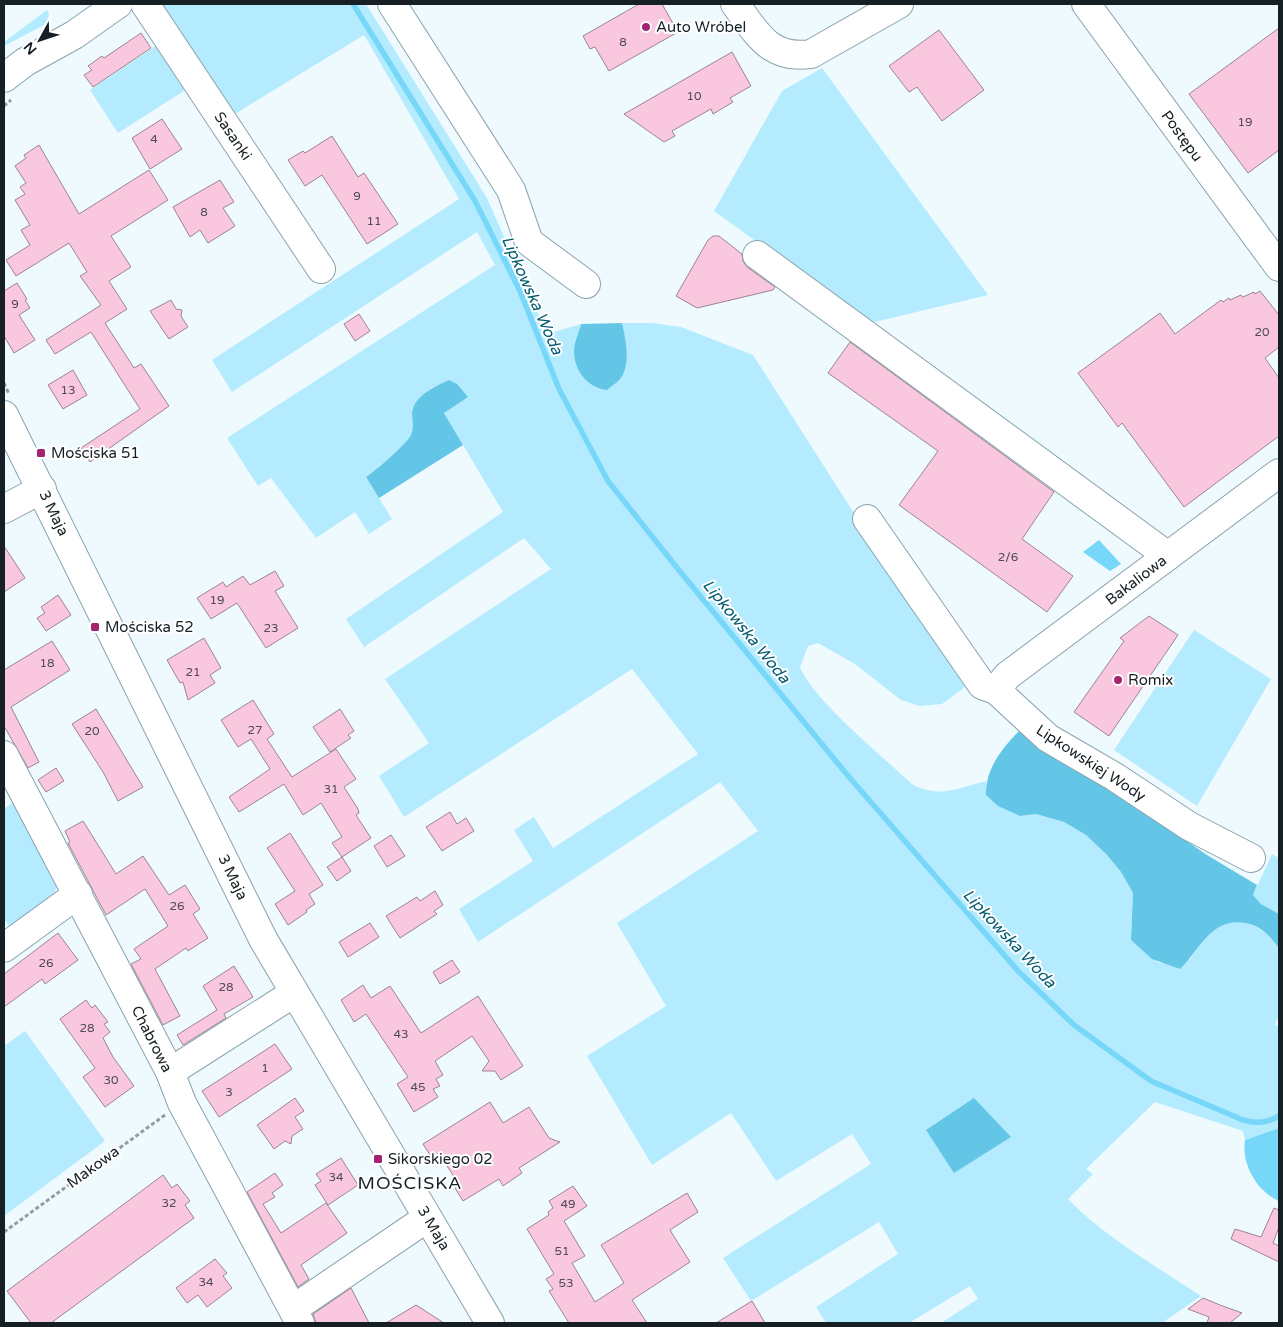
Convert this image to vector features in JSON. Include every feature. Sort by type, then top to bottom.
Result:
[{"type":"street","points":[[4,78],[25,62],[74,35],[118,4]]},
{"type":"street","name":"Sasanki","points":[[145,4],[321,269]]},
{"type":"street","points":[[392,4],[511,190],[529,242],[586,284]]},
{"type":"street","points":[[735,4],[763,41],[776,51],[798,56],[811,54],[899,4]]},
{"type":"street","name":"Postępu","points":[[1086,4],[1279,268]]},
{"type":"street","points":[[758,255],[1168,556]]},
{"type":"street","name":"3 Maja","points":[[4,415],[263,939],[490,1323]]},
{"type":"street","name":"Bakaliowa","points":[[996,690],[1007,676],[1279,473]]},
{"type":"street","points":[[4,509],[42,489]]},
{"type":"street","name":"Lipkowskiej Wody","points":[[867,519],[982,685],[996,690],[1048,738],[1115,777],[1189,826],[1251,858]]},
{"type":"street","name":"Chabrowa","points":[[4,755],[170,1072],[182,1103],[297,1316]]},
{"type":"street","points":[[4,948],[78,894]]},
{"type":"street","points":[[170,1072],[294,993]]},
{"type":"street","points":[[297,1316],[428,1218]]},
{"type":"path","name":"Makowa","points":[[4,1232],[182,1103]]},
{"type":"shaded area","points":[[158,4],[366,4],[487,198],[547,334],[581,324],[574,351],[626,341],[622,323],[652,323],[681,327],[753,355],[965,687],[942,704],[919,706],[901,700],[855,664],[818,643],[808,646],[800,667],[807,680],[834,711],[867,744],[912,784],[931,791],[949,791],[986,781],[986,795],[1020,816],[1036,814],[1064,822],[1086,835],[1107,855],[1121,872],[1133,893],[1131,940],[1159,963],[1190,959],[1202,942],[1218,927],[1235,921],[1244,922],[1261,929],[1274,942],[1279,949],[1279,1014],[1275,1025],[1279,1026],[1279,1128],[1245,1140],[1243,1131],[1155,1102],[1086,1169],[1093,1174],[1068,1199],[1115,1239],[1201,1296],[1162,1323],[941,1323],[978,1299],[970,1286],[909,1323],[826,1323],[816,1307],[898,1254],[879,1222],[751,1301],[723,1258],[871,1164],[852,1134],[776,1181],[731,1113],[652,1165],[587,1056],[666,1006],[617,923],[758,831],[720,782],[478,942],[459,909],[533,861],[514,830],[534,817],[553,848],[698,754],[632,669],[404,817],[379,776],[429,743],[385,679],[551,569],[524,538],[364,647],[346,619],[503,512],[444,413],[467,396],[433,387],[421,397],[412,409],[412,435],[403,447],[366,477],[392,519],[369,534],[355,512],[316,538],[271,478],[258,486],[227,438],[495,265],[477,232],[232,392],[212,360],[459,199],[364,35],[230,117]]},
{"type":"shaded area","points":[[47,10],[50,17],[46,24],[4,46],[4,42]]},
{"type":"shaded area","points":[[160,43],[190,87],[118,133],[90,90]]},
{"type":"shaded area","points":[[822,68],[988,295],[870,323],[714,211],[782,91]]},
{"type":"shaded area","points":[[622,323],[627,352],[626,367],[619,380],[607,390],[600,389],[583,377],[576,365],[574,348],[581,324]]},
{"type":"shaded area","points":[[449,380],[457,384],[468,397],[444,413],[463,445],[379,498],[366,477],[391,457],[409,439],[412,429],[412,412],[417,401],[427,392]]},
{"type":"shaded area","points":[[1099,540],[1121,564],[1110,571],[1083,552]]},
{"type":"shaded area","points":[[1194,630],[1271,679],[1197,806],[1114,750]]},
{"type":"shaded area","points":[[1022,728],[1207,855],[1257,885],[1253,895],[1261,904],[1279,914],[1279,949],[1270,937],[1259,928],[1237,922],[1217,928],[1209,934],[1180,969],[1152,959],[1131,940],[1133,893],[1121,872],[1107,855],[1086,835],[1064,822],[1036,814],[1020,816],[998,806],[986,795],[992,767],[1002,750]]},
{"type":"shaded area","points":[[15,801],[57,885],[54,896],[10,927],[4,919],[4,809]]},
{"type":"shaded area","points":[[1272,854],[1279,858],[1279,914],[1261,904],[1253,895]]},
{"type":"shaded area","points":[[25,1031],[105,1141],[4,1216],[4,1046]]},
{"type":"shaded area","points":[[974,1098],[1011,1137],[954,1173],[926,1130]]},
{"type":"shaded area","points":[[1279,1128],[1279,1201],[1264,1191],[1252,1176],[1244,1149],[1245,1140]]},
{"type":"building","points":[[639,4],[662,4],[678,32],[609,71],[595,47],[590,49],[583,36]]},
{"type":"building","points":[[1279,28],[1279,150],[1248,173],[1189,94]]},
{"type":"building","points":[[939,30],[984,90],[942,121],[917,87],[909,92],[889,66]]},
{"type":"building","points":[[141,33],[151,48],[93,87],[84,75],[92,70],[88,66],[102,56],[104,58]]},
{"type":"building","points":[[732,52],[751,86],[730,98],[733,102],[713,114],[711,109],[672,131],[675,136],[664,142],[624,114]]},
{"type":"building","points":[[162,119],[182,149],[150,169],[132,138]]},
{"type":"building","points":[[332,136],[358,177],[364,173],[398,224],[367,244],[322,175],[305,186],[288,160],[303,151],[305,153]]},
{"type":"building","points":[[39,145],[79,214],[149,170],[168,200],[111,236],[131,267],[109,281],[127,309],[105,323],[134,368],[141,364],[169,406],[90,462],[81,448],[140,409],[91,332],[55,354],[46,340],[101,305],[80,276],[87,272],[69,243],[16,276],[6,260],[30,245],[21,230],[30,225],[15,200],[25,194],[20,187],[26,183],[15,166],[26,158],[24,155]]},
{"type":"building","points":[[220,180],[234,202],[223,208],[235,226],[208,243],[200,230],[190,237],[173,207]]},
{"type":"building","points":[[713,236],[719,236],[742,254],[743,261],[747,267],[775,287],[773,290],[697,308],[676,296],[708,240]]},
{"type":"building","points":[[17,283],[30,308],[19,315],[35,340],[14,353],[4,336],[4,291]]},
{"type":"building","points":[[1260,291],[1279,315],[1279,347],[1265,358],[1279,378],[1279,436],[1184,507],[1122,423],[1118,427],[1078,373],[1160,313],[1175,334],[1221,300],[1223,302],[1229,298],[1230,300],[1241,295],[1243,297]]},
{"type":"building","points":[[171,300],[176,309],[182,310],[181,316],[188,327],[169,339],[150,311]]},
{"type":"building","points":[[359,314],[370,331],[355,341],[344,324]]},
{"type":"building","points":[[850,342],[1054,492],[1022,539],[1073,576],[1047,612],[899,505],[938,451],[828,373]]},
{"type":"building","points":[[73,370],[87,395],[63,409],[48,385]]},
{"type":"building","points":[[4,546],[25,578],[4,592]]},
{"type":"building","points":[[275,571],[284,586],[275,591],[298,628],[266,648],[237,603],[211,619],[197,598],[223,582],[226,587],[243,576],[250,585]]},
{"type":"building","points":[[58,595],[71,615],[46,631],[37,618],[45,613],[41,607]]},
{"type":"building","points":[[1149,616],[1178,635],[1109,736],[1074,712],[1124,641],[1120,638]]},
{"type":"building","points":[[204,638],[221,668],[210,675],[215,683],[188,700],[183,682],[180,683],[167,660]]},
{"type":"building","points":[[52,641],[70,670],[11,707],[39,762],[28,768],[4,726],[4,670]]},
{"type":"building","points":[[253,700],[274,734],[267,739],[292,777],[336,749],[356,779],[344,787],[358,809],[359,813],[356,815],[371,838],[342,857],[332,843],[342,837],[321,803],[303,815],[284,784],[239,812],[229,797],[270,769],[251,739],[238,747],[221,720]]},
{"type":"building","points":[[96,709],[143,787],[118,801],[103,772],[72,724]]},
{"type":"building","points":[[340,709],[354,731],[348,735],[351,738],[330,752],[313,727]]},
{"type":"building","points":[[56,768],[64,781],[46,792],[38,780]]},
{"type":"building","points":[[450,812],[457,824],[466,818],[474,831],[442,851],[426,827]]},
{"type":"building","points":[[83,821],[116,874],[143,856],[169,895],[185,885],[200,909],[193,914],[208,938],[188,951],[186,948],[155,969],[180,1016],[163,1025],[131,964],[141,959],[134,949],[168,926],[145,889],[106,915],[68,843],[70,842],[65,831]]},
{"type":"building","points":[[290,833],[323,885],[309,894],[315,904],[288,925],[275,904],[295,891],[267,848]]},
{"type":"building","points":[[391,835],[405,856],[387,867],[374,846]]},
{"type":"building","points":[[342,857],[351,871],[337,881],[327,867]]},
{"type":"building","points":[[435,891],[443,905],[434,911],[437,914],[400,938],[386,916],[417,897],[420,901]]},
{"type":"building","points":[[370,923],[379,937],[348,957],[339,942]]},
{"type":"building","points":[[58,933],[78,960],[45,984],[42,979],[4,1007],[4,974]]},
{"type":"building","points":[[452,960],[460,972],[440,984],[433,972]]},
{"type":"building","points":[[234,966],[253,997],[224,1014],[226,1018],[183,1045],[177,1035],[217,1010],[203,986]]},
{"type":"building","points":[[363,985],[371,998],[390,986],[421,1033],[478,996],[523,1066],[501,1080],[495,1071],[482,1071],[489,1061],[472,1036],[435,1061],[443,1075],[436,1079],[440,1086],[433,1089],[438,1097],[414,1112],[397,1084],[408,1077],[366,1014],[354,1022],[341,1000]]},
{"type":"building","points":[[86,1000],[92,1008],[95,1005],[108,1022],[104,1024],[110,1032],[103,1038],[113,1057],[134,1086],[105,1107],[83,1077],[95,1068],[60,1019]]},
{"type":"building","points":[[275,1044],[292,1069],[219,1117],[202,1091]]},
{"type":"building","points":[[295,1098],[304,1111],[295,1117],[303,1129],[292,1136],[291,1144],[285,1141],[274,1149],[257,1125]]},
{"type":"building","points":[[490,1102],[503,1123],[529,1107],[549,1138],[560,1142],[519,1168],[522,1173],[503,1186],[499,1179],[463,1201],[455,1188],[459,1185],[439,1153],[432,1158],[423,1144]]},
{"type":"building","points":[[341,1158],[358,1185],[328,1205],[315,1185],[321,1181],[316,1174]]},
{"type":"building","points":[[275,1173],[283,1185],[272,1193],[275,1197],[263,1204],[281,1233],[326,1203],[347,1233],[301,1265],[309,1279],[298,1287],[247,1192]]},
{"type":"building","points":[[163,1175],[172,1188],[177,1184],[190,1201],[185,1205],[194,1218],[51,1323],[31,1323],[7,1291]]},
{"type":"building","points":[[573,1186],[587,1206],[564,1221],[585,1256],[572,1263],[595,1302],[624,1283],[601,1245],[687,1193],[698,1212],[670,1230],[690,1262],[632,1300],[647,1323],[569,1323],[549,1291],[553,1289],[546,1279],[554,1274],[527,1229],[549,1215],[548,1212],[553,1208],[549,1201]]},
{"type":"building","points":[[1274,1208],[1279,1210],[1279,1227],[1273,1243],[1279,1246],[1279,1262],[1231,1239],[1235,1229],[1261,1237]]},
{"type":"building","points":[[215,1259],[227,1273],[223,1276],[232,1288],[207,1307],[198,1295],[187,1303],[176,1288]]},
{"type":"building","points":[[351,1288],[369,1323],[316,1323],[313,1314]]},
{"type":"building","points":[[1203,1298],[1242,1313],[1230,1323],[1207,1323],[1209,1317],[1188,1309]]},
{"type":"building","points":[[752,1301],[765,1323],[716,1323]]},
{"type":"building","points":[[416,1305],[444,1323],[386,1323]]},
{"type":"waterway","name":"Lipkowska Woda","points":[[353,4],[475,201],[520,291],[559,389],[608,481],[849,777],[1018,971],[1074,1025],[1151,1081],[1243,1120],[1261,1122],[1279,1116]]},
{"type":"place","name":"Auto Wróbel","points":[[646,27]]},
{"type":"place","name":"Mościska 51","points":[[41,453]]},
{"type":"place","name":"Mościska 52","points":[[95,627]]},
{"type":"place","name":"Romix","points":[[1118,680]]},
{"type":"place","name":"Sikorskiego 02","points":[[378,1159]]},
{"type":"district","name":"MOŚCISKA","points":[[410,1183]]}]
